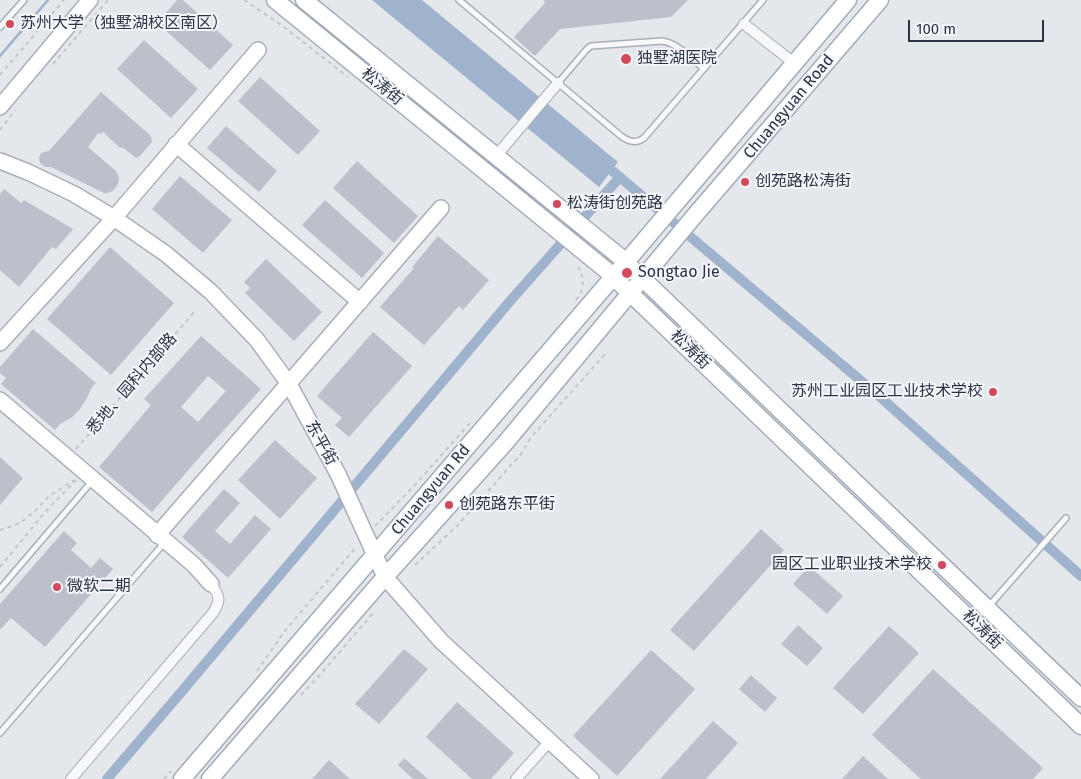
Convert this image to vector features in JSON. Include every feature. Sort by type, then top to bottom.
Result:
[{"type":"main road","name":"松涛街","points":[[275,0],[559,230],[578,253],[614,276],[1081,726]]},
{"type":"main road","name":"松涛街","points":[[304,0],[626,262],[1081,698]]},
{"type":"main road","name":"Chuangyuan Road","points":[[678,200],[848,0]]},
{"type":"main road","name":"Chuangyuan Road","points":[[696,214],[880,0]]},
{"type":"main road","name":"Chuangyuan Rd","points":[[176,775],[375,555],[678,200]]},
{"type":"main road","name":"Chuangyuan Rd","points":[[210,779],[385,577],[506,442],[643,280],[696,214]]},
{"type":"street","points":[[0,92],[77,0]]},
{"type":"street","points":[[0,107],[90,0]]},
{"type":"street","points":[[744,24],[794,63]]},
{"type":"street","points":[[0,343],[114,218],[258,50]]},
{"type":"street","points":[[496,156],[558,83]]},
{"type":"street","points":[[176,144],[360,302]]},
{"type":"street","name":"东平街","points":[[0,160],[74,194],[114,218],[166,254],[211,292],[257,340],[289,384],[338,474],[385,577],[441,641],[591,779]]},
{"type":"street","points":[[161,538],[289,384],[441,208]]},
{"type":"street","points":[[0,400],[194,566],[211,584],[219,597],[218,604],[212,613],[72,779]]},
{"type":"street","points":[[516,779],[549,742]]},
{"type":"lane","points":[[0,27],[24,0]]},
{"type":"lane","points":[[459,0],[621,136],[633,142],[640,142],[644,138],[763,0]]},
{"type":"lane","points":[[558,83],[587,49],[592,46],[667,41],[675,45],[704,69]]},
{"type":"lane","points":[[0,589],[93,480]]},
{"type":"lane","points":[[987,609],[1066,518]]},
{"type":"lane","points":[[0,733],[161,538]]},
{"type":"path","points":[[0,75],[64,0]]},
{"type":"path","points":[[53,64],[108,0]]},
{"type":"path","points":[[244,0],[284,27],[354,82]]},
{"type":"path","points":[[0,130],[16,107]]},
{"type":"path","points":[[573,303],[579,296],[583,285],[578,253]]},
{"type":"path","name":"悉地、园科内部路","points":[[68,459],[196,310]]},
{"type":"path","points":[[415,565],[464,518],[521,454],[532,436],[607,352]]},
{"type":"path","points":[[257,671],[284,632],[366,535],[413,487],[470,423]]},
{"type":"path","points":[[0,530],[24,520],[49,496],[76,479],[46,511],[0,567]]},
{"type":"path","points":[[164,779],[176,775]]},
{"type":"water","points":[[372,0],[422,0],[618,162],[599,187]]},
{"type":"building","points":[[177,0],[183,0],[233,45],[210,70],[157,23]]},
{"type":"building","points":[[544,0],[688,0],[671,17],[560,29],[535,56],[514,37],[545,3]]},
{"type":"building","points":[[144,40],[198,89],[171,118],[117,69]]},
{"type":"building","points":[[260,77],[320,131],[298,155],[238,101]]},
{"type":"building","points":[[101,92],[151,136],[152,142],[136,158],[122,147],[120,148],[103,132],[101,134],[98,133],[88,147],[116,171],[119,178],[118,184],[113,191],[107,193],[51,167],[45,167],[40,163],[39,158],[40,154],[49,151]]},
{"type":"building","points":[[226,126],[277,171],[259,192],[207,148]]},
{"type":"building","points":[[357,161],[418,216],[394,243],[333,188]]},
{"type":"building","points":[[180,176],[232,220],[203,253],[152,209]]},
{"type":"building","points":[[4,189],[21,203],[24,200],[73,229],[56,249],[52,247],[19,287],[0,270],[0,194]]},
{"type":"building","points":[[325,200],[384,253],[362,278],[302,225]]},
{"type":"building","points":[[438,236],[489,280],[463,310],[459,306],[424,345],[380,307],[414,268],[412,267]]},
{"type":"building","points":[[110,247],[174,303],[111,375],[47,319]]},
{"type":"building","points":[[266,259],[322,312],[294,341],[245,293],[250,288],[244,282]]},
{"type":"building","points":[[33,329],[96,383],[80,409],[55,430],[1,384],[6,378],[0,373],[0,367]]},
{"type":"building","points":[[373,332],[412,366],[349,437],[335,425],[342,418],[317,396]]},
{"type":"building","points":[[201,336],[261,389],[152,512],[99,467],[151,405],[144,399]],"holes":[[[208,376],[226,391],[198,422],[181,407]]]},
{"type":"building","points":[[275,440],[317,478],[280,519],[238,480]]},
{"type":"building","points":[[0,457],[23,478],[0,505]]},
{"type":"building","points":[[224,489],[240,503],[215,531],[230,544],[255,515],[271,529],[228,578],[182,537]]},
{"type":"building","points":[[761,529],[784,550],[694,651],[670,630]]},
{"type":"building","name":"微软二期","points":[[64,531],[77,543],[71,550],[91,568],[100,558],[113,569],[45,647],[11,618],[0,630],[0,604]]},
{"type":"building","points":[[809,566],[843,596],[827,614],[793,584]]},
{"type":"building","points":[[798,625],[823,648],[807,666],[781,644]]},
{"type":"building","points":[[889,626],[919,653],[863,714],[833,688]]},
{"type":"building","points":[[404,649],[428,669],[379,724],[355,704]]},
{"type":"building","points":[[651,650],[695,689],[617,776],[573,736]]},
{"type":"building","points":[[933,669],[1043,768],[1033,779],[921,779],[872,735]]},
{"type":"building","points":[[751,675],[777,698],[765,712],[739,689]]},
{"type":"building","points":[[457,702],[514,753],[491,779],[472,779],[426,737]]},
{"type":"building","points":[[713,721],[738,743],[706,779],[660,779]]},
{"type":"building","points":[[863,756],[888,779],[842,779]]},
{"type":"building","points":[[404,758],[428,779],[413,779],[398,765]]},
{"type":"building","points":[[329,760],[350,779],[312,779]]},
{"type":"waterway","points":[[0,56],[48,0]]},
{"type":"waterway","points":[[603,163],[879,396],[1081,576]]},
{"type":"waterway","points":[[107,779],[511,300],[620,177]]},
{"type":"place","name":"苏州大学（独墅湖校区南区）","points":[[10,24]]},
{"type":"place","name":"独墅湖医院","points":[[626,59]]},
{"type":"place","name":"创苑路松涛街","points":[[745,182]]},
{"type":"place","name":"松涛街创苑路","points":[[557,204]]},
{"type":"place","name":"Songtao Jie","points":[[627,273]]},
{"type":"place","name":"苏州工业园区工业技术学校","points":[[993,392]]},
{"type":"place","name":"创苑路东平街","points":[[449,505]]},
{"type":"place","name":"园区工业职业技术学校","points":[[942,565]]},
{"type":"place","name":"微软二期","points":[[57,587]]}]
